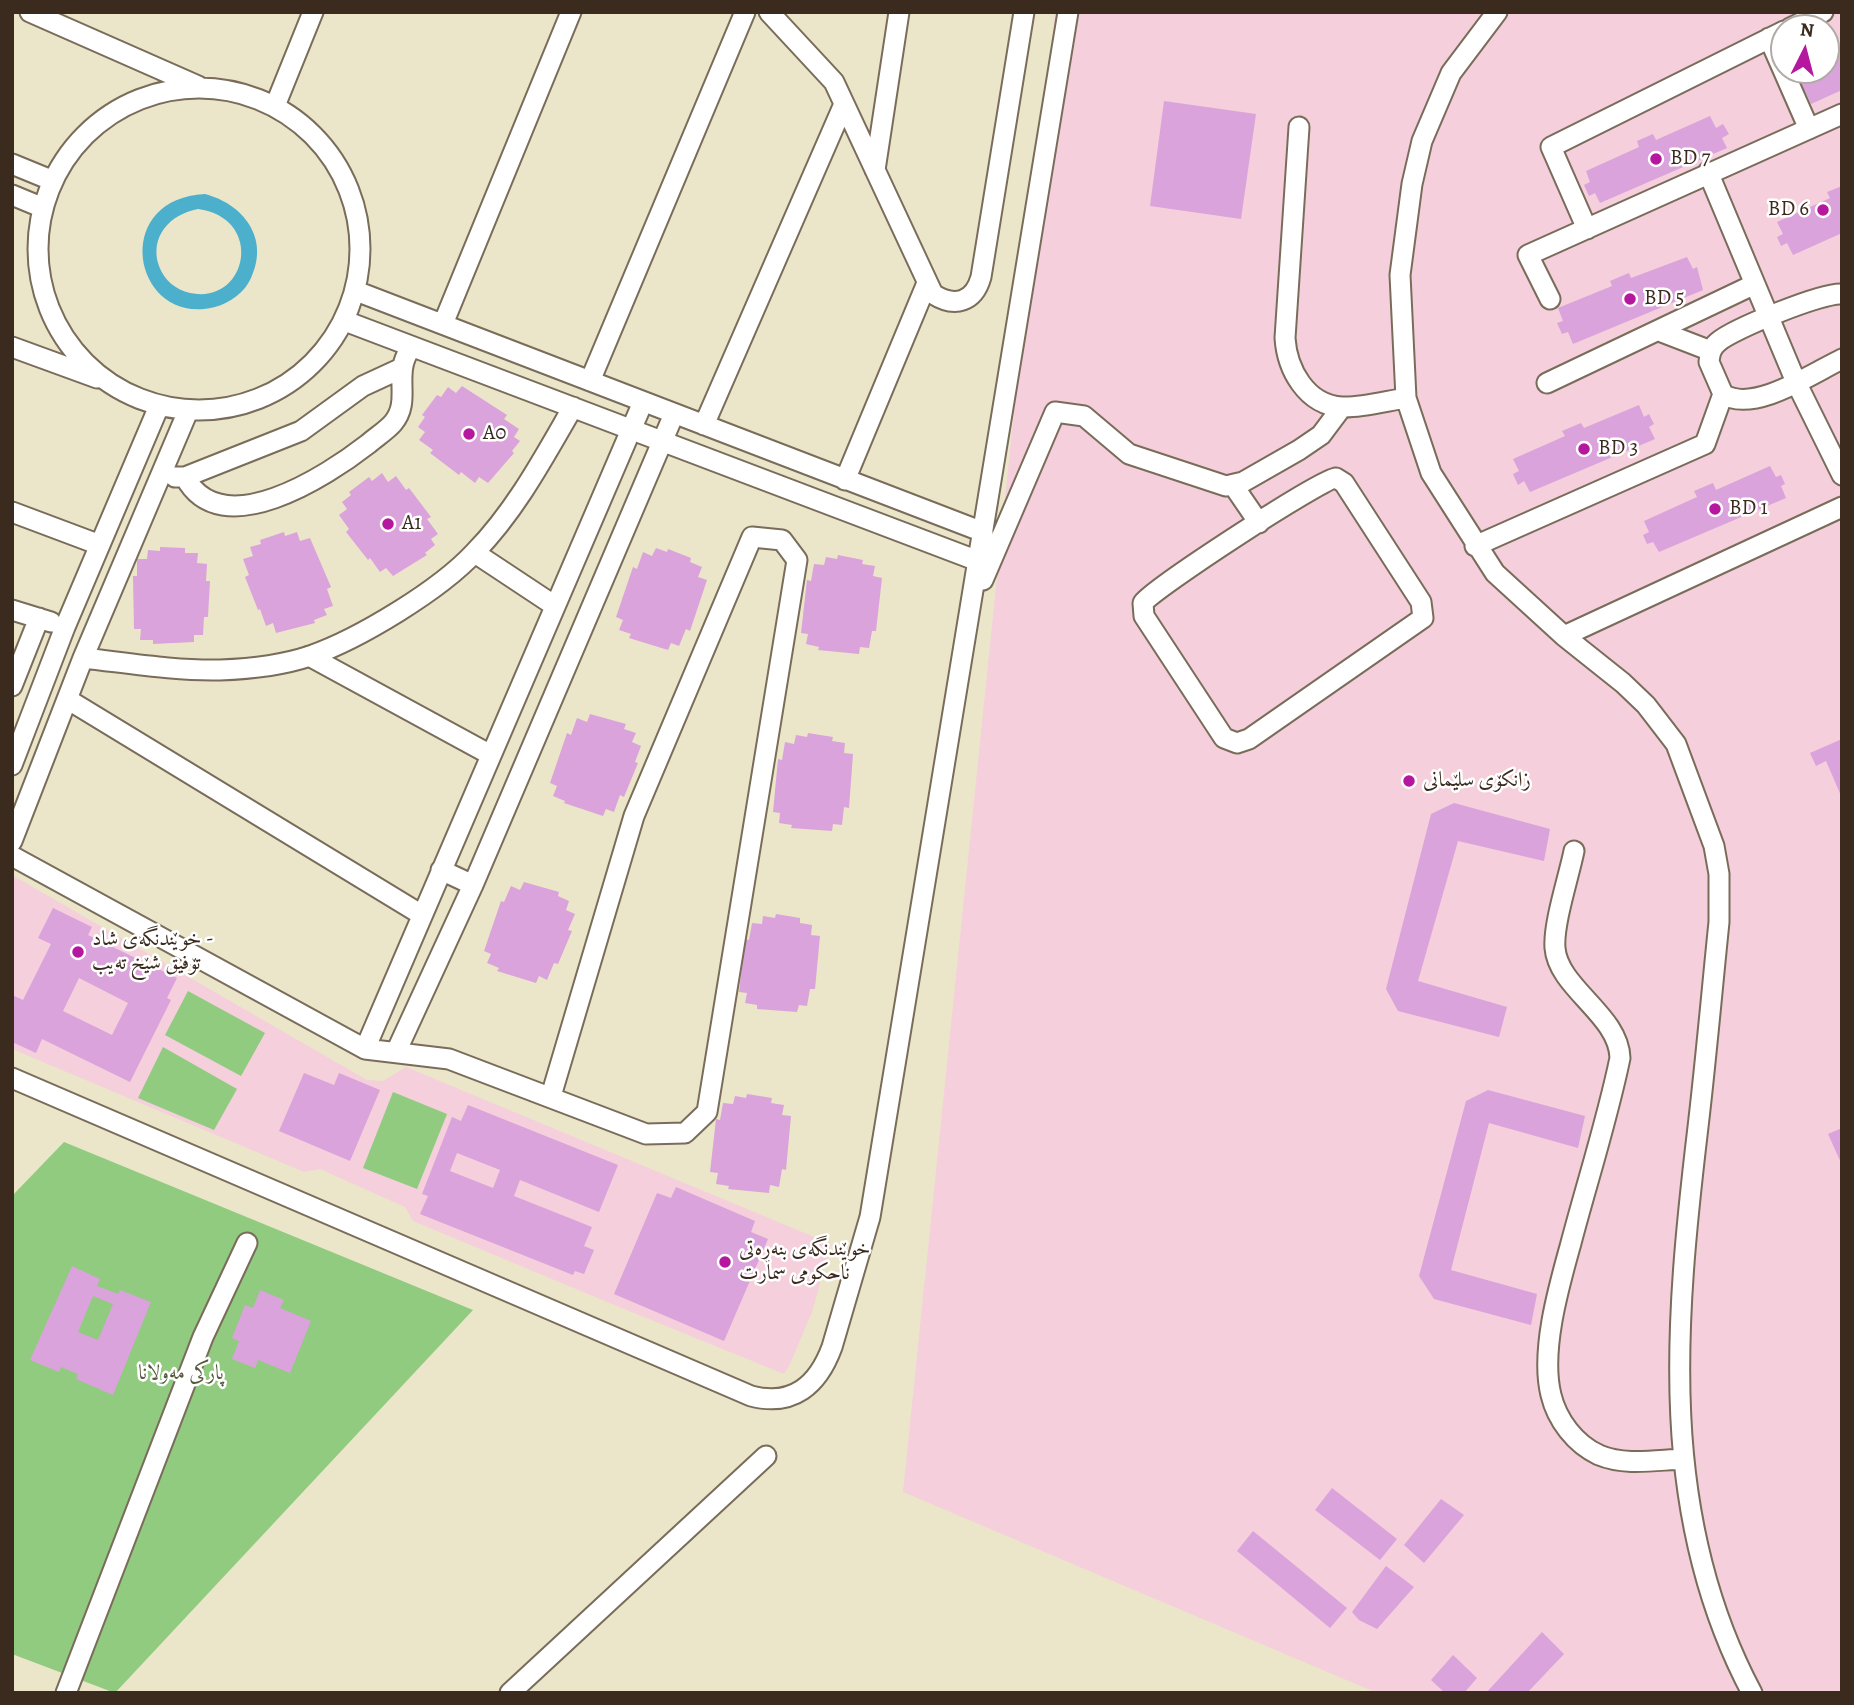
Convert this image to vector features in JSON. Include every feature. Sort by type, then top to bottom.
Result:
[{"type":"street","points":[[30,12],[199,87]]},
{"type":"street","points":[[275,106],[313,12]]},
{"type":"street","points":[[443,324],[571,12]]},
{"type":"street","points":[[590,382],[744,12]]},
{"type":"street","points":[[769,12],[834,82],[933,294],[944,301],[957,303],[969,298],[978,289],[1024,12]]},
{"type":"street","points":[[875,171],[899,12]]},
{"type":"street","points":[[12,1078],[751,1396],[772,1399],[794,1396],[818,1377],[829,1357],[870,1217],[1068,12]]},
{"type":"street","points":[[1497,12],[1451,73],[1422,141],[1412,184],[1400,275],[1406,398],[1432,473],[1475,546],[1495,573],[1564,636],[1630,690],[1675,744],[1705,819],[1719,874],[1719,922],[1680,1295],[1678,1350],[1683,1459],[1704,1572],[1720,1623],[1752,1693]]},
{"type":"street","points":[[1587,229],[1551,147],[1770,38]]},
{"type":"street","points":[[1793,84],[1809,128]]},
{"type":"street","points":[[12,347],[108,382],[159,406],[188,411],[226,409],[263,398],[296,379],[324,353],[345,321],[356,291],[361,239],[350,189],[324,145],[275,106],[229,90],[199,87],[153,93],[112,112],[77,141],[51,180],[41,207],[36,258],[47,308],[73,352],[108,382]]},
{"type":"street","points":[[704,425],[844,104]]},
{"type":"street","points":[[1550,299],[1528,255],[1842,114]]},
{"type":"street","points":[[1299,128],[1286,348],[1290,367],[1303,387],[1322,401],[1342,407],[1406,398]]},
{"type":"street","points":[[12,164],[51,180]]},
{"type":"street","points":[[1709,172],[1796,382],[1842,475]]},
{"type":"street","points":[[12,195],[41,207]]},
{"type":"street","points":[[845,480],[927,283]]},
{"type":"street","points":[[1547,383],[1755,284]]},
{"type":"street","points":[[356,291],[983,532]]},
{"type":"street","points":[[1842,294],[1821,296],[1729,335],[1711,351],[1710,369],[1723,394],[1737,400],[1750,400],[1796,382],[1842,359]]},
{"type":"street","points":[[345,321],[573,407],[631,432],[978,561]]},
{"type":"street","points":[[1659,331],[1711,351]]},
{"type":"street","points":[[185,477],[192,490],[207,502],[247,505],[288,494],[338,467],[393,423],[404,389],[402,368],[411,346]]},
{"type":"street","points":[[160,477],[185,477],[302,431],[363,386],[402,368]]},
{"type":"street","points":[[1475,546],[1704,444],[1723,394]]},
{"type":"street","points":[[365,1049],[489,754],[643,402]]},
{"type":"street","points":[[12,765],[65,627],[159,406]]},
{"type":"street","points":[[83,657],[181,669],[222,670],[309,656],[390,617],[432,589],[475,553],[535,473],[573,407]]},
{"type":"street","points":[[971,609],[1055,412],[1084,416],[1129,454],[1219,484],[1233,485],[1270,468],[1321,435],[1342,407]]},
{"type":"street","points":[[12,841],[83,657],[188,411]]},
{"type":"street","points":[[396,1052],[473,885],[674,414]]},
{"type":"street","points":[[1326,480],[1341,480],[1421,602],[1424,614],[1420,621],[1249,739],[1237,743],[1224,738],[1144,616],[1142,607],[1145,599],[1259,523],[1326,480]]},
{"type":"street","points":[[1233,485],[1259,523]]},
{"type":"street","points":[[903,533],[913,505]]},
{"type":"street","points":[[1564,636],[1842,507]]},
{"type":"street","points":[[12,512],[100,545]]},
{"type":"street","points":[[12,856],[365,1049],[449,1059],[646,1134],[685,1133],[707,1112],[797,560],[782,540],[752,537],[634,816],[551,1096]]},
{"type":"street","points":[[475,553],[555,606]]},
{"type":"street","points":[[12,610],[65,627]]},
{"type":"street","points":[[12,686],[39,618]]},
{"type":"street","points":[[309,656],[489,754]]},
{"type":"street","points":[[67,699],[422,915]]},
{"type":"street","points":[[1574,851],[1555,947],[1564,970],[1614,1036],[1620,1058],[1562,1278],[1552,1328],[1550,1394],[1558,1415],[1572,1435],[1601,1456],[1627,1462],[1683,1459]]},
{"type":"street","points":[[441,870],[473,885]]},
{"type":"street","points":[[66,1693],[204,1338],[247,1243]]},
{"type":"street","points":[[510,1693],[766,1456]]},
{"type":"shaded area","name":"زانکۆی سلێمانی","points":[[1055,12],[1842,12],[1842,1693],[1377,1693],[903,1492]]},
{"type":"shaded area","points":[[12,875],[367,1080],[383,1081],[406,1067],[831,1244],[812,1312],[784,1374],[413,1221],[405,1207],[320,1169],[304,1172],[12,1049]]},
{"type":"green space","points":[[188,991],[265,1033],[241,1076],[165,1035]]},
{"type":"green space","points":[[163,1047],[237,1089],[214,1130],[138,1098]]},
{"type":"green space","points":[[393,1092],[447,1114],[417,1189],[363,1168]]},
{"type":"green space","name":"پارکی مەولانا","points":[[64,1142],[473,1310],[115,1693],[12,1654],[12,1196]]},
{"type":"water","points":[[205,194],[219,199],[241,214],[255,236],[256,263],[251,278],[245,288],[226,303],[215,307],[187,308],[166,299],[151,282],[143,260],[144,237],[154,217],[174,201]],"holes":[[[198,209],[219,216],[233,228],[240,243],[241,259],[236,274],[225,286],[210,293],[190,293],[171,284],[161,271],[157,255],[157,246],[164,228],[179,216]]]},
{"type":"building","points":[[1842,49],[1842,90],[1811,104],[1805,91],[1800,93],[1796,84],[1840,84]]},
{"type":"building","points":[[1164,101],[1256,114],[1241,219],[1150,206]]},
{"type":"building","name":"BD 7","points":[[1710,116],[1716,128],[1723,124],[1729,134],[1722,138],[1727,148],[1600,203],[1595,193],[1589,196],[1584,185],[1590,182],[1586,171],[1639,147],[1637,141],[1653,134],[1656,140]]},
{"type":"building","name":"BD 6","points":[[1842,186],[1842,233],[1793,255],[1787,243],[1781,246],[1777,237],[1783,234],[1777,222],[1830,198],[1827,192]]},
{"type":"building","name":"BD 5","points":[[1687,257],[1693,269],[1697,267],[1703,290],[1573,344],[1568,332],[1562,334],[1557,323],[1563,321],[1558,308],[1612,286],[1610,281],[1629,273],[1631,278]]},
{"type":"building","name":"A0","points":[[462,386],[507,415],[504,419],[519,429],[514,437],[520,441],[512,451],[514,453],[488,483],[479,477],[475,483],[461,472],[459,475],[430,453],[433,450],[419,440],[425,432],[418,427],[425,417],[422,415],[437,395],[441,397],[448,387],[456,393]]},
{"type":"building","name":"BD 3","points":[[1639,405],[1644,417],[1649,414],[1654,424],[1649,427],[1655,439],[1530,492],[1524,481],[1518,485],[1513,474],[1519,471],[1513,459],[1565,436],[1562,431],[1581,423],[1584,428]]},
{"type":"building","name":"BD 1","points":[[1770,466],[1776,477],[1781,475],[1785,484],[1781,486],[1786,498],[1659,552],[1653,542],[1647,544],[1643,535],[1649,532],[1644,521],[1697,497],[1694,491],[1713,483],[1716,490]]},
{"type":"building","name":"A1","points":[[382,473],[388,482],[396,476],[406,490],[409,488],[431,517],[427,519],[438,534],[431,539],[435,545],[425,553],[427,555],[393,576],[386,568],[380,572],[370,558],[368,560],[346,532],[349,529],[339,515],[347,509],[342,502],[351,495],[349,492],[369,477],[372,481]]},
{"type":"building","points":[[284,532],[285,536],[297,532],[300,541],[310,538],[331,587],[327,589],[333,606],[324,609],[327,615],[314,620],[315,623],[276,633],[273,623],[266,626],[260,609],[258,610],[245,577],[249,575],[243,559],[253,556],[250,547],[261,544],[260,540]]},
{"type":"building","points":[[160,547],[185,548],[185,553],[198,553],[197,563],[207,564],[206,581],[210,581],[208,617],[204,617],[203,635],[194,635],[194,642],[153,644],[153,640],[140,640],[141,629],[134,629],[133,576],[137,576],[137,559],[147,559],[148,550],[160,551]]},
{"type":"building","points":[[656,548],[667,552],[668,549],[691,558],[690,562],[702,567],[698,577],[707,580],[690,631],[686,629],[679,646],[671,643],[668,650],[629,638],[631,634],[619,630],[623,620],[616,617],[633,567],[637,569],[643,552],[652,556]]},
{"type":"building","points":[[838,555],[863,560],[862,564],[875,566],[873,576],[882,578],[876,631],[872,631],[869,648],[860,647],[859,654],[818,650],[819,647],[806,644],[808,634],[801,633],[807,580],[811,581],[814,564],[824,565],[826,557],[837,559]]},
{"type":"building","points":[[590,714],[626,724],[624,729],[636,733],[632,742],[641,746],[635,762],[638,763],[624,797],[620,795],[614,812],[606,809],[603,816],[564,803],[565,801],[553,796],[557,786],[550,783],[567,733],[571,735],[577,718],[587,722]]},
{"type":"building","points":[[808,733],[833,737],[832,741],[845,743],[844,753],[853,754],[849,808],[844,807],[842,825],[833,824],[832,831],[791,828],[792,825],[779,823],[780,813],[773,812],[778,759],[782,760],[785,742],[794,744],[796,735],[807,737]]},
{"type":"building","points":[[1842,739],[1842,798],[1826,761],[1816,766],[1810,753]]},
{"type":"building","points":[[1454,803],[1550,829],[1544,861],[1458,841],[1418,981],[1507,1007],[1499,1037],[1398,1011],[1386,989],[1431,814]]},
{"type":"building","points":[[524,882],[559,892],[558,896],[569,901],[566,910],[575,914],[568,930],[572,931],[558,964],[554,963],[547,980],[539,976],[536,983],[497,971],[499,968],[487,963],[491,954],[484,951],[501,901],[504,902],[511,886],[520,890]]},
{"type":"building","points":[[53,908],[92,927],[88,935],[177,978],[167,998],[171,1000],[130,1082],[42,1039],[36,1053],[12,1042],[12,995],[23,1000],[51,944],[38,938]],"holes":[[[79,978],[128,1003],[112,1035],[63,1011]]]},
{"type":"building","points":[[776,914],[800,918],[800,923],[812,925],[811,935],[820,936],[815,989],[810,989],[807,1006],[799,1005],[797,1012],[757,1009],[757,1005],[745,1003],[747,993],[739,992],[745,939],[749,940],[752,923],[762,924],[763,916],[775,918]]},
{"type":"building","points":[[304,1073],[334,1085],[339,1073],[380,1090],[350,1161],[279,1131]]},
{"type":"building","points":[[1488,1090],[1585,1116],[1578,1148],[1489,1123],[1451,1270],[1537,1294],[1531,1325],[1434,1299],[1419,1276],[1466,1101]]},
{"type":"building","points":[[747,1094],[772,1098],[771,1103],[784,1105],[782,1115],[791,1116],[786,1170],[782,1169],[779,1187],[770,1185],[769,1193],[728,1189],[729,1186],[716,1184],[718,1173],[710,1172],[716,1119],[720,1120],[723,1103],[733,1104],[735,1096],[746,1098]]},
{"type":"building","points":[[468,1105],[618,1165],[599,1212],[520,1180],[514,1196],[592,1227],[584,1246],[594,1250],[584,1274],[575,1271],[573,1275],[420,1214],[428,1196],[422,1194],[452,1117],[461,1121]],"holes":[[[457,1153],[500,1170],[493,1188],[450,1171]]]},
{"type":"building","points":[[1842,1128],[1842,1165],[1828,1134]]},
{"type":"building","points":[[676,1187],[755,1221],[751,1232],[768,1239],[724,1341],[614,1294],[657,1193],[671,1198]]},
{"type":"building","points":[[72,1266],[100,1279],[97,1286],[118,1294],[120,1290],[151,1302],[113,1395],[76,1379],[78,1374],[61,1367],[59,1372],[30,1360]],"holes":[[[93,1296],[113,1304],[98,1340],[78,1332]]]},
{"type":"building","points":[[260,1290],[284,1300],[280,1308],[311,1321],[290,1373],[258,1360],[255,1368],[232,1359],[239,1341],[232,1338],[245,1305],[253,1308]]},
{"type":"building","points":[[1332,1488],[1397,1539],[1380,1560],[1315,1510]]},
{"type":"building","points":[[1441,1499],[1464,1515],[1424,1563],[1404,1545]]},
{"type":"building","points":[[1253,1531],[1347,1608],[1330,1628],[1237,1551]]},
{"type":"building","points":[[1386,1566],[1414,1587],[1377,1629],[1359,1620],[1352,1612]]},
{"type":"building","points":[[1542,1632],[1564,1654],[1527,1693],[1486,1693]]},
{"type":"building","points":[[1453,1655],[1477,1678],[1464,1693],[1445,1693],[1431,1680]]},
{"type":"place","name":"BD 7","points":[[1656,159]]},
{"type":"place","name":"BD 6","points":[[1823,210]]},
{"type":"place","name":"BD 5","points":[[1630,299]]},
{"type":"place","name":"A0","points":[[469,434]]},
{"type":"place","name":"BD 3","points":[[1584,449]]},
{"type":"place","name":"BD 1","points":[[1715,509]]},
{"type":"place","name":"A1","points":[[388,524]]},
{"type":"place","name":"زانکۆی سلێمانی","points":[[1409,781]]},
{"type":"place","name":"خوێندنگەی شاد - تۆفیق شێخ تەیب","points":[[78,952]]},
{"type":"place","name":"خوێندنگەی بنەڕەتی ناحکومی سمارت","points":[[725,1262]]}]
